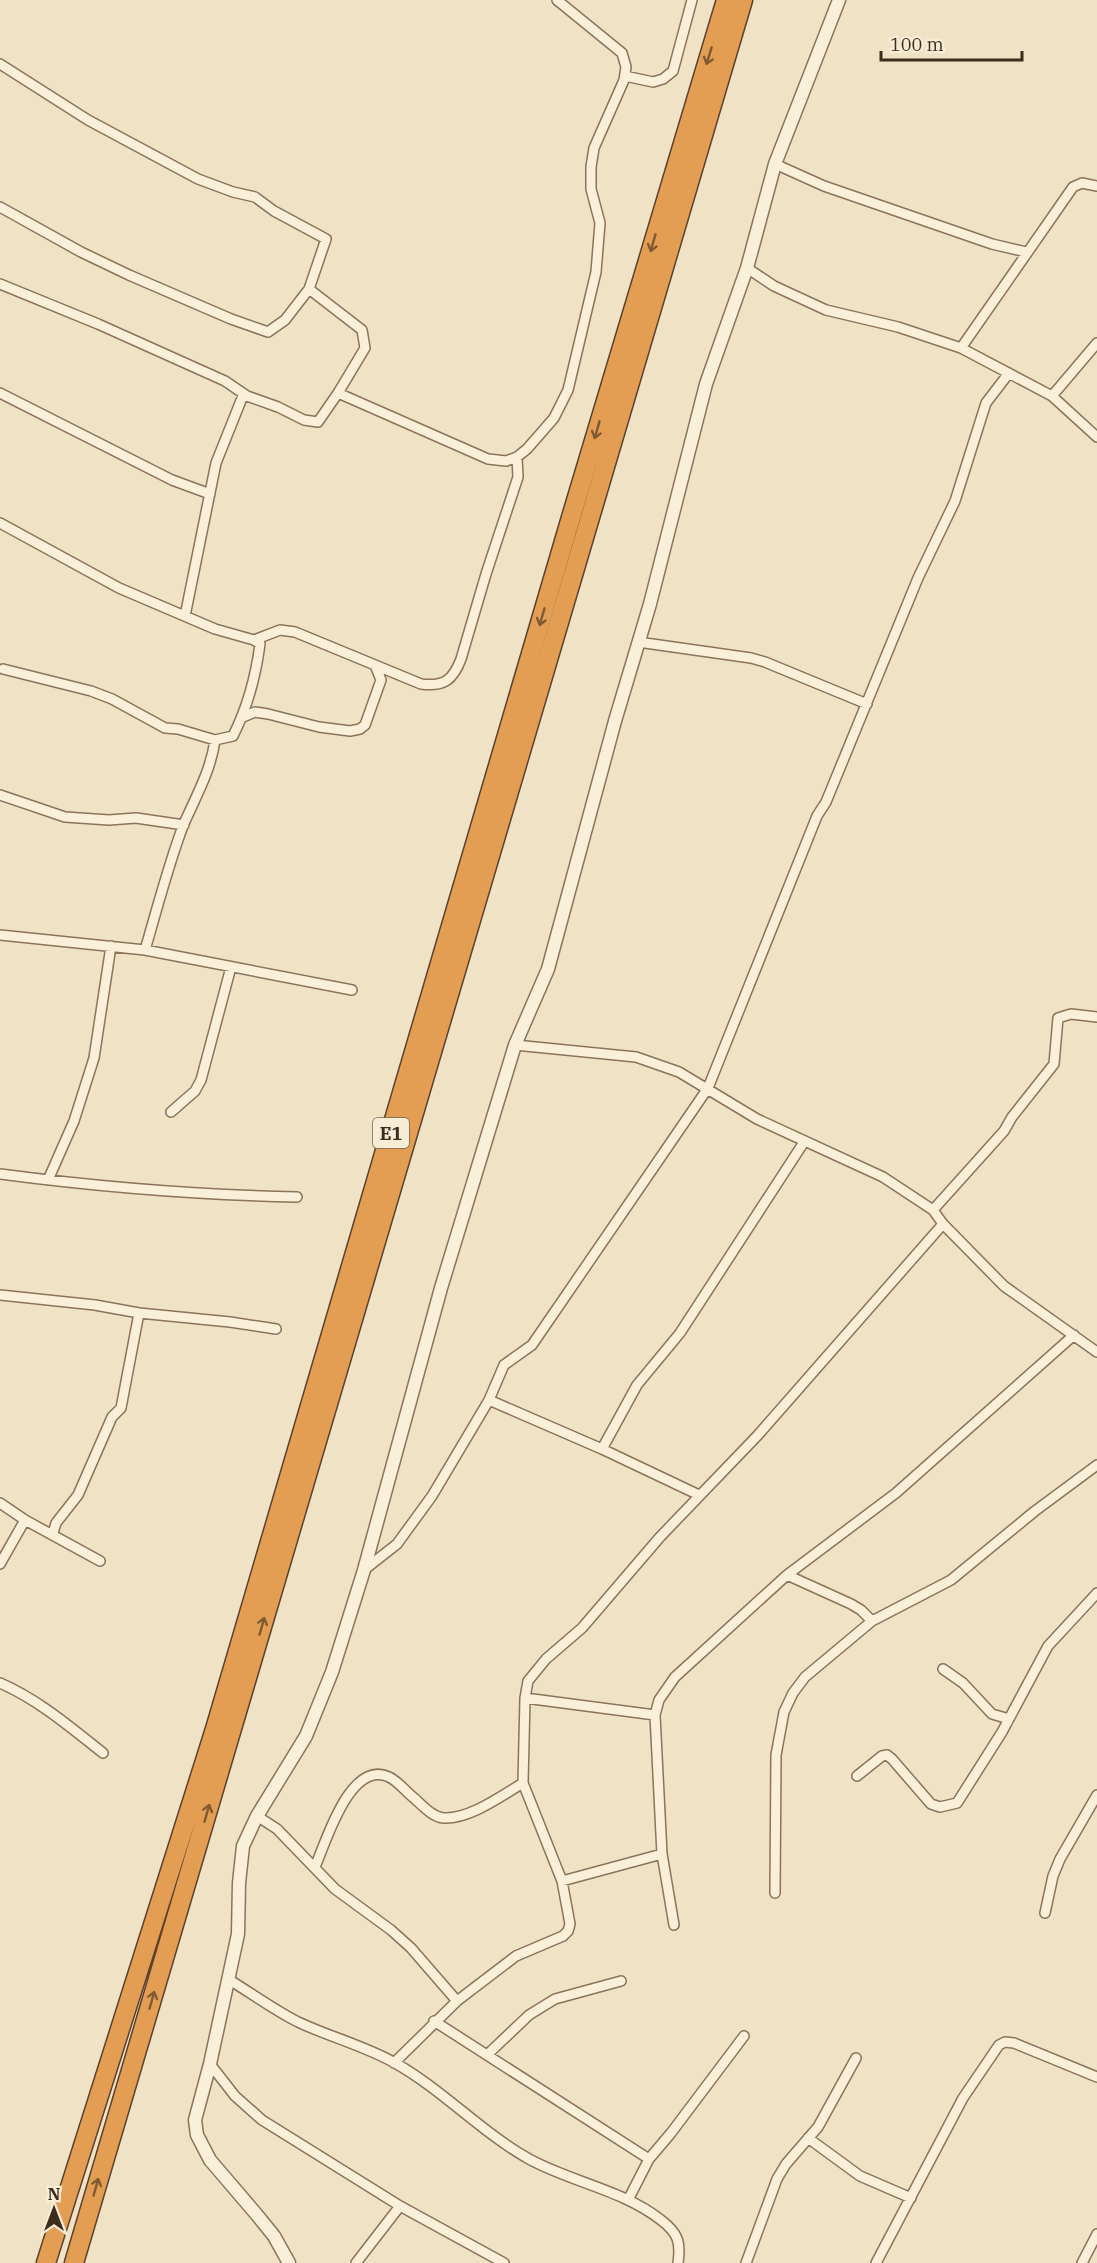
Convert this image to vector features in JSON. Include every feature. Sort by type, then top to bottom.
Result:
[{"type":"highway","name":"E1","points":[[46,2263],[215,1729],[572,514],[726,0]]},
{"type":"highway","name":"E1","points":[[74,2263],[743,0]]},
{"type":"street","points":[[338,393],[488,459],[506,461],[517,457],[554,418],[568,390],[597,262],[600,223],[591,189],[594,148],[625,76],[626,67],[622,53],[557,0]]},
{"type":"street","points":[[625,76],[653,82],[663,79],[673,71],[692,0]]},
{"type":"street","points":[[289,2263],[274,2236],[210,2160],[197,2135],[195,2120],[210,2064],[238,1935],[239,1883],[243,1846],[257,1816],[306,1736],[332,1672],[364,1570],[441,1288],[515,1045],[548,969],[650,604],[706,384],[747,268],[775,165],[839,0]]},
{"type":"street","points":[[0,64],[88,120],[198,179],[233,192],[255,197],[274,211],[326,238],[309,289],[285,320],[268,332],[231,319],[129,275],[81,252],[0,207]]},
{"type":"street","points":[[775,165],[824,186],[992,244],[1026,252]]},
{"type":"street","points":[[961,348],[1073,187],[1082,183],[1097,186]]},
{"type":"street","points":[[747,268],[774,286],[826,310],[898,327],[961,348],[1052,396],[1097,437]]},
{"type":"street","points":[[0,284],[216,377],[247,396],[278,407],[304,420],[318,422],[365,348],[362,330],[309,289]]},
{"type":"street","points":[[1052,396],[1097,343]]},
{"type":"street","points":[[364,1570],[397,1544],[432,1496],[489,1400],[504,1365],[532,1345],[708,1088],[817,816],[826,802],[918,578],[955,501],[986,403],[1009,374]]},
{"type":"street","points":[[0,393],[172,480],[210,494]]},
{"type":"street","points":[[185,616],[216,463],[242,398],[247,396]]},
{"type":"street","points":[[254,640],[280,630],[295,632],[421,684],[435,686],[447,681],[456,671],[518,477],[517,457]]},
{"type":"street","points":[[0,523],[119,588],[215,629],[254,640],[260,645],[243,717],[233,736],[215,740],[178,729],[165,728],[112,699],[92,691],[1,671]]},
{"type":"street","points":[[638,642],[765,662],[867,704]]},
{"type":"street","points":[[243,717],[255,712],[319,727],[350,731],[360,729],[365,725],[381,680],[375,665]]},
{"type":"street","points":[[145,950],[184,825],[195,804],[215,740]]},
{"type":"street","points":[[0,795],[65,817],[109,820],[136,818],[184,825]]},
{"type":"street","points":[[0,935],[145,950],[352,990]]},
{"type":"street","points":[[48,1180],[74,1121],[94,1058],[111,946]]},
{"type":"street","points":[[171,1112],[195,1091],[201,1080],[231,967]]},
{"type":"street","points":[[933,1210],[1004,1131],[1012,1117],[1054,1064],[1058,1018],[1071,1014],[1097,1017]]},
{"type":"street","points":[[515,1045],[636,1057],[680,1072],[757,1119],[883,1177],[933,1210],[943,1224],[1004,1286],[1097,1352]]},
{"type":"street","points":[[602,1449],[637,1385],[680,1333],[804,1142]]},
{"type":"street","points":[[0,1174],[116,1188],[216,1195],[297,1197]]},
{"type":"street","points":[[394,2063],[457,2001],[516,1956],[563,1936],[568,1931],[570,1924],[562,1881],[523,1783],[525,1698],[528,1681],[535,1671],[582,1628],[660,1536],[758,1435],[943,1224]]},
{"type":"street","points":[[0,1295],[276,1329]]},
{"type":"street","points":[[52,1533],[68,1505],[78,1495],[112,1417],[121,1408],[139,1313]]},
{"type":"street","points":[[674,1925],[662,1854],[655,1715],[659,1700],[675,1677],[787,1575],[896,1493],[1074,1335]]},
{"type":"street","points":[[489,1400],[602,1449],[699,1496]]},
{"type":"street","points":[[775,1893],[776,1755],[784,1712],[793,1694],[806,1677],[872,1621],[951,1580],[1035,1511],[1097,1465]]},
{"type":"street","points":[[0,1503],[25,1520],[100,1561]]},
{"type":"street","points":[[0,1564],[25,1520]]},
{"type":"street","points":[[787,1575],[851,1604],[872,1621]]},
{"type":"street","points":[[857,1776],[882,1756],[887,1755],[931,1804],[948,1807],[957,1803],[1009,1719],[1048,1646],[1097,1593]]},
{"type":"street","points":[[943,1669],[963,1683],[992,1714],[1009,1719]]},
{"type":"street","points":[[0,1683],[22,1693],[53,1713],[103,1753]]},
{"type":"street","points":[[525,1698],[655,1715]]},
{"type":"street","points":[[315,1867],[341,1806],[354,1785],[369,1776],[389,1777],[434,1815],[443,1818],[485,1806],[523,1783]]},
{"type":"street","points":[[1045,1913],[1053,1876],[1060,1859],[1097,1795]]},
{"type":"street","points":[[257,1816],[277,1829],[335,1889],[392,1930],[411,1948],[457,2001]]},
{"type":"street","points":[[562,1881],[662,1854]]},
{"type":"street","points":[[228,1979],[297,2022],[394,2063],[521,2154],[593,2187],[628,2200],[662,2220],[678,2238],[680,2245],[678,2263]]},
{"type":"street","points":[[488,2054],[529,2015],[555,1999],[621,1981]]},
{"type":"street","points":[[434,2022],[488,2054],[649,2159]]},
{"type":"street","points":[[628,2200],[649,2159],[744,2036]]},
{"type":"street","points":[[876,2263],[963,2098],[999,2045],[1005,2042],[1014,2043],[1097,2077]]},
{"type":"street","points":[[746,2263],[777,2179],[786,2164],[818,2127],[856,2058]]},
{"type":"street","points":[[210,2064],[235,2096],[262,2120],[400,2206],[504,2263]]},
{"type":"street","points":[[808,2138],[860,2176],[911,2198]]},
{"type":"street","points":[[356,2263],[400,2206]]},
{"type":"street","points":[[1082,2263],[1097,2234]]}]
